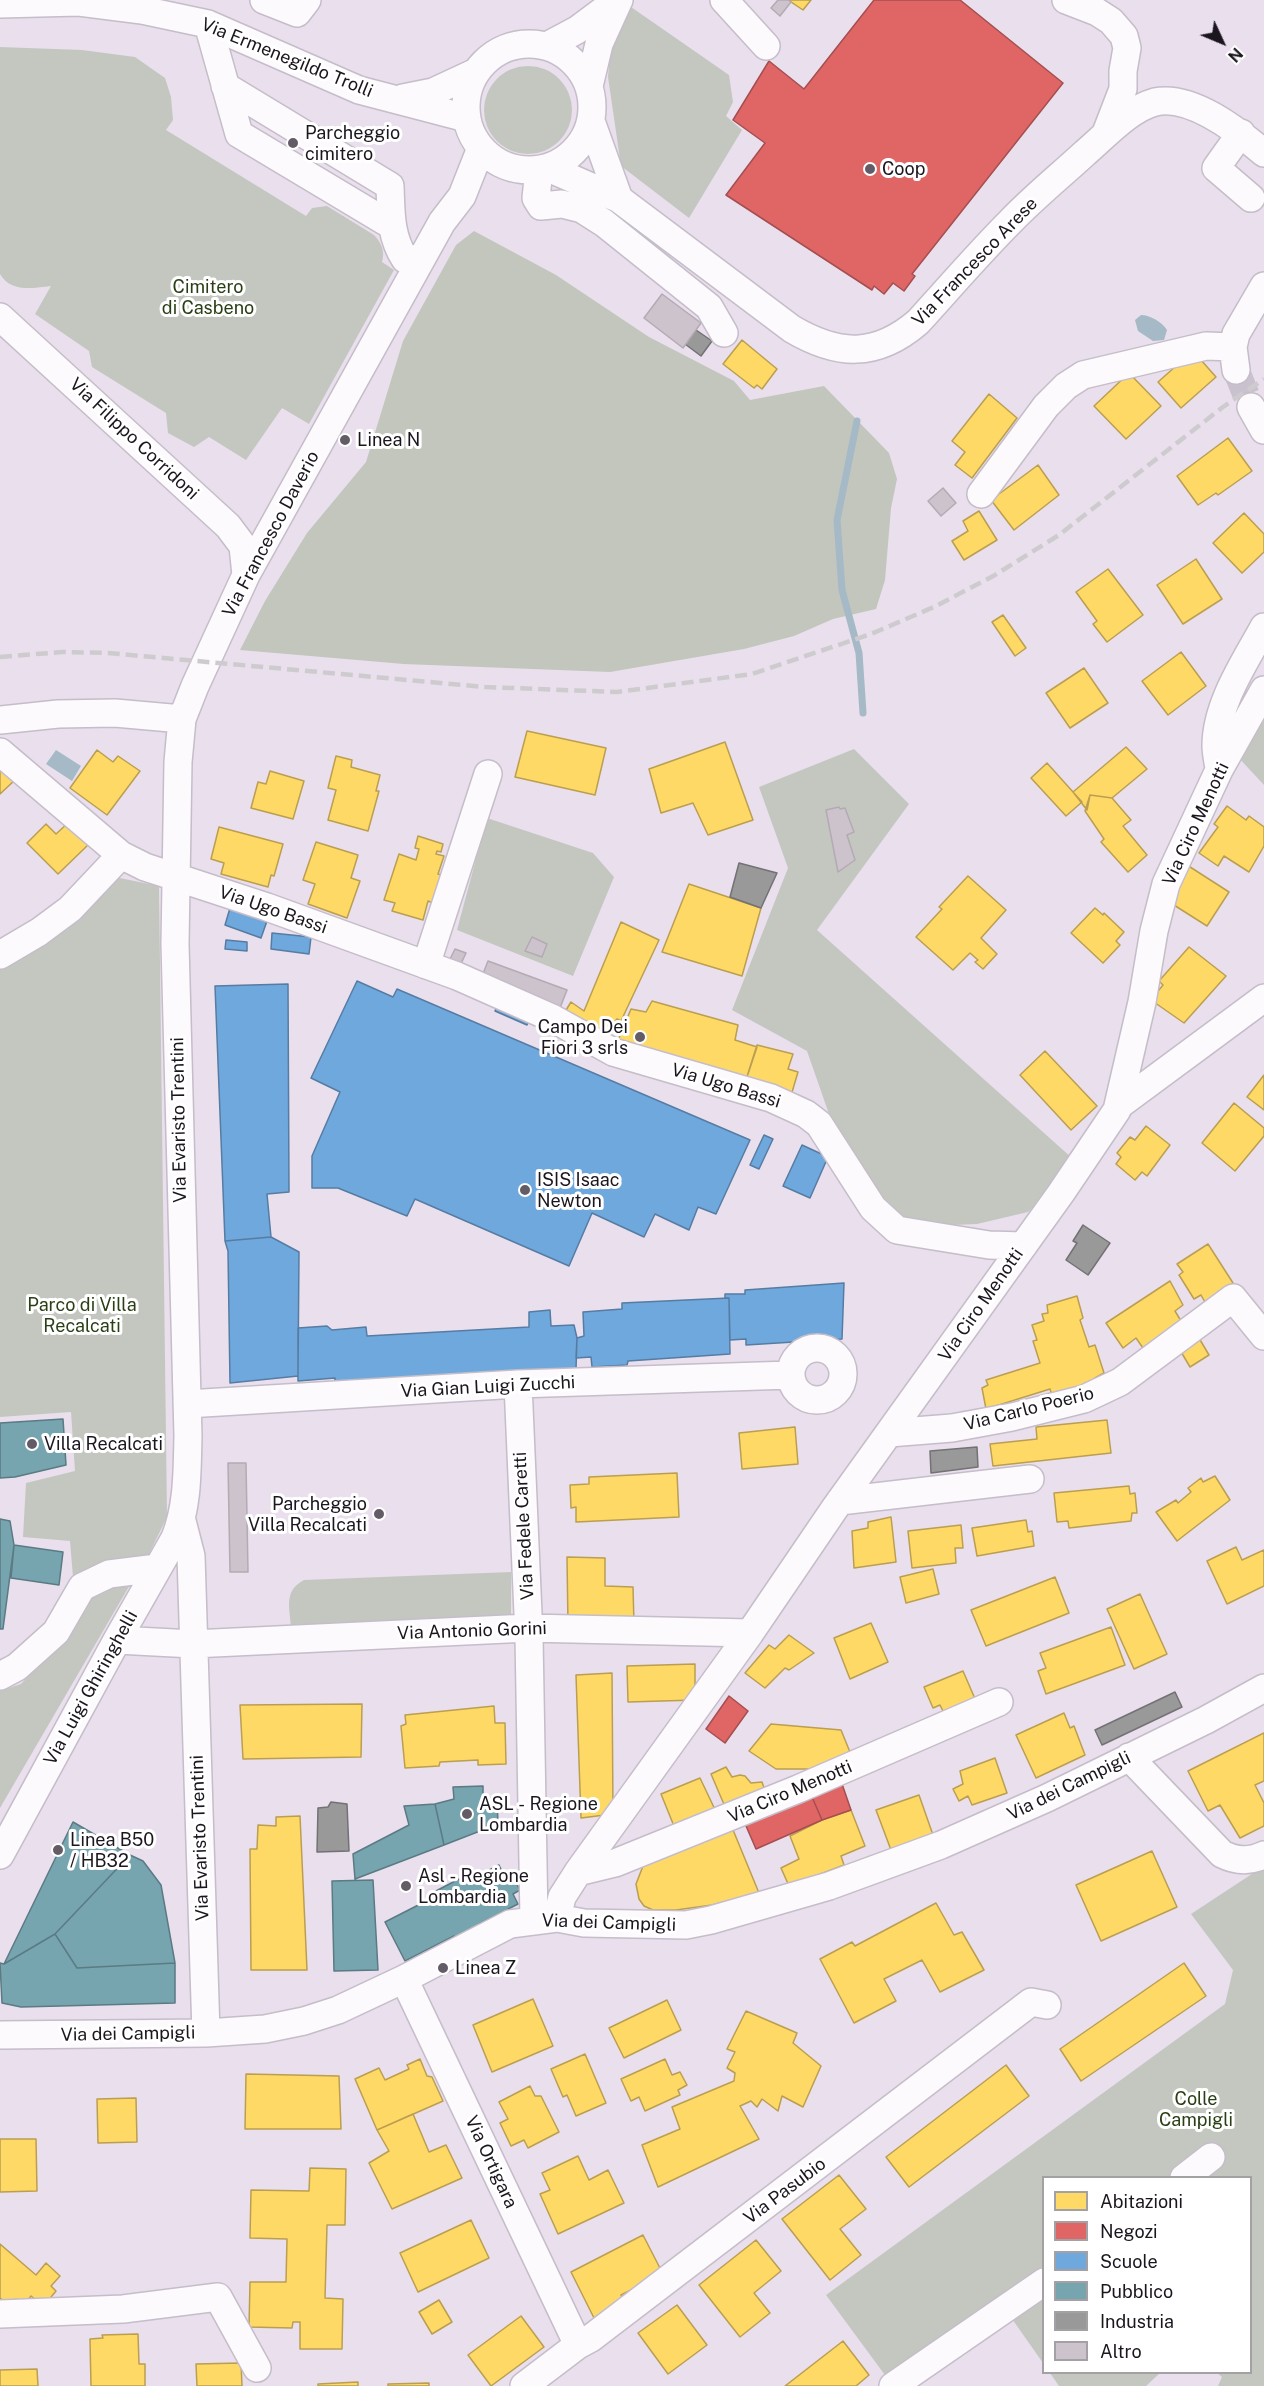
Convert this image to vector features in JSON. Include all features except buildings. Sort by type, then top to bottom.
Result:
[{"type":"street","points":[[264,0],[302,6]]},
{"type":"street","points":[[547,46],[578,30],[618,0]]},
{"type":"street","points":[[589,86],[599,44],[618,0]]},
{"type":"street","points":[[724,0],[766,46]]},
{"type":"street","points":[[1066,0],[1096,12],[1111,21],[1124,36],[1127,48],[1123,89],[1104,136]]},
{"type":"street","name":"Via Ermenegildo Trolli","points":[[0,4],[79,2],[142,10],[208,24],[359,90],[466,118]]},
{"type":"street","points":[[208,24],[225,86],[390,186],[391,225],[399,249],[405,259],[413,260],[422,256]]},
{"type":"street","points":[[520,44],[547,46],[573,61],[589,86],[592,103],[591,121],[582,142],[567,158],[543,169],[512,168],[494,160],[471,134],[466,118],[467,94],[476,72],[495,53],[520,44]]},
{"type":"street","name":"Via Ermenegildo Trolli","points":[[396,100],[433,92],[476,72]]},
{"type":"street","name":"Via Francesco Arese","points":[[543,169],[619,199],[792,329],[823,345],[856,350],[889,343],[918,322],[1011,220],[1132,113],[1155,102],[1173,102],[1192,107],[1213,116],[1241,133],[1264,153]]},
{"type":"street","points":[[591,121],[619,199]]},
{"type":"street","points":[[1241,133],[1216,168],[1251,198]]},
{"type":"street","name":"Via Francesco Daverio","points":[[182,719],[246,575],[422,256],[442,222],[462,196],[481,148]]},
{"type":"street","name":"Via Francesco Daverio","points":[[462,196],[512,168]]},
{"type":"street","points":[[543,169],[536,198],[541,206],[562,204],[582,209],[604,223],[709,307],[724,333]]},
{"type":"street","points":[[981,494],[1046,406],[1066,386],[1083,375],[1206,346],[1235,358],[1236,334],[1264,286]]},
{"type":"street","name":"Via Filippo Corridoni","points":[[0,316],[228,525],[243,546],[246,575]]},
{"type":"street","points":[[1251,407],[1264,430]]},
{"type":"street","points":[[1219,770],[1216,745],[1221,713],[1235,680],[1264,627]]},
{"type":"street","name":"Via Ciro Menotti","points":[[1118,1106],[1142,1002],[1154,930],[1166,884],[1219,770],[1264,690]]},
{"type":"street","points":[[0,720],[58,714],[115,713],[182,719]]},
{"type":"street","name":"Via Evaristo Trentini","points":[[182,719],[178,762],[175,956],[188,1436],[186,1500],[182,1521],[191,1556],[206,2033]]},
{"type":"street","name":"Via Ugo Bassi","points":[[0,752],[121,855],[145,867],[426,964],[552,1018],[613,1052],[771,1098],[806,1114],[819,1124],[873,1208],[897,1230],[989,1245],[1023,1246]]},
{"type":"street","points":[[426,964],[488,774]]},
{"type":"street","points":[[0,955],[39,932],[70,909],[121,855]]},
{"type":"street","name":"Via Ciro Menotti","points":[[546,1919],[750,1633],[840,1501],[1023,1246],[1118,1106],[1264,998]]},
{"type":"street","name":"Via Carlo Poerio","points":[[890,1433],[952,1428],[1084,1399],[1120,1382],[1233,1298],[1264,1336]]},
{"type":"street","name":"Via Gian Luigi Zucchi","points":[[187,1404],[518,1384],[790,1375]]},
{"type":"street","name":"Via Fedele Caretti","points":[[518,1384],[528,1628],[546,1919]]},
{"type":"street","points":[[840,1501],[1030,1479]]},
{"type":"street","name":"Via Luigi Ghiringhelli","points":[[0,1855],[175,1538],[182,1521]]},
{"type":"street","points":[[0,1676],[17,1667],[56,1632],[82,1587],[109,1574],[149,1569]]},
{"type":"street","name":"Via Antonio Gorini","points":[[117,1640],[193,1644],[528,1628],[750,1633]]},
{"type":"street","name":"Via dei Campigli","points":[[0,2035],[206,2033],[265,2029],[304,2021],[338,2010],[405,1979],[510,1924],[546,1919],[584,1923],[686,1925],[711,1920],[829,1886],[941,1845],[1047,1798],[1206,1720],[1264,1688]]},
{"type":"street","name":"Via Ciro Menotti","points":[[578,1872],[615,1863],[798,1789],[999,1702]]},
{"type":"street","points":[[1129,1757],[1222,1854],[1234,1860],[1256,1859],[1264,1855]]},
{"type":"street","name":"Via Ortigara","points":[[405,1979],[578,2345]]},
{"type":"street","name":"Via Pasubio","points":[[524,2386],[578,2345],[591,2338],[1031,2002],[1047,2005]]},
{"type":"street","points":[[1187,2176],[1211,2157]]},
{"type":"street","points":[[893,2386],[1042,2283]]},
{"type":"street","points":[[0,2314],[123,2309],[218,2297],[257,2368]]},
{"type":"green space","points":[[631,7],[729,75],[733,102],[726,116],[742,130],[689,218],[621,166],[608,77],[611,43]]},
{"type":"green space","name":"Cimitero di Casbeno","points":[[0,47],[82,50],[135,57],[165,78],[171,97],[173,120],[166,130],[306,216],[312,208],[327,206],[377,238],[383,251],[382,262],[394,270],[309,424],[282,408],[246,460],[209,437],[194,447],[168,433],[166,413],[92,367],[89,351],[35,314],[51,286],[16,287],[0,274]]},
{"type":"green space","points":[[528,66],[545,70],[559,79],[568,93],[572,110],[568,127],[559,141],[545,150],[528,154],[511,150],[497,141],[488,127],[484,110],[488,93],[497,79],[511,70]]},
{"type":"green space","points":[[1264,713],[1264,785],[1237,756]]},
{"type":"green space","points":[[854,749],[909,804],[817,930],[1072,1158],[1055,1187],[1028,1212],[977,1224],[929,1226],[893,1217],[837,1137],[807,1051],[732,1010],[788,868],[759,787]]},
{"type":"green space","points":[[487,818],[593,853],[614,877],[573,976],[457,930]]},
{"type":"green space","name":"Parco di Villa Recalcati","points":[[105,875],[159,886],[167,1517],[147,1558],[73,1577],[70,1541],[23,1537],[26,1483],[75,1471],[71,1412],[0,1417],[0,951]]},
{"type":"green space","points":[[138,1571],[0,1808],[0,1691],[21,1684],[59,1643],[93,1583]]},
{"type":"green space","points":[[511,1572],[511,1618],[291,1628],[290,1595],[297,1584],[304,1580]]},
{"type":"green space","name":"Colle Campigli","points":[[1264,1866],[1264,2386],[1218,2386],[1222,2377],[1218,2374],[1252,2374],[1252,2176],[1042,2176],[1042,2362],[1010,2316],[893,2386],[826,2295],[1225,2004],[1233,1970],[1191,1914]]},
{"type":"green space","points":[[1051,2374],[1159,2374],[1146,2386],[1059,2386]]},
{"type":"shaded area","points":[[474,231],[556,275],[649,337],[734,381],[750,400],[824,386],[889,453],[897,479],[891,508],[885,580],[876,609],[833,619],[794,636],[744,649],[610,672],[404,664],[240,650],[265,601],[307,533],[366,462],[403,341],[456,245]]},
{"type":"water","points":[[1141,315],[1152,318],[1165,327],[1167,330],[1164,340],[1153,341],[1138,331],[1135,320]]},
{"type":"water","points":[[56,750],[81,766],[72,781],[46,764]]},
{"type":"waterway","points":[[857,421],[837,520],[842,590],[859,653],[863,713]]},
{"type":"tunnel","points":[[1236,370],[1251,407]]},
{"type":"railway","points":[[0,657],[62,652],[108,653],[485,687],[617,692],[752,674],[871,634],[934,607],[995,575],[1059,535],[1223,407],[1264,379]]},
{"type":"place","name":"Parcheggio cimitero","points":[[293,143]]},
{"type":"place","name":"Coop","points":[[870,169]]},
{"type":"place","name":"Linea N","points":[[345,440]]},
{"type":"place","name":"Campo Dei Fiori 3 srls","points":[[640,1037]]},
{"type":"place","name":"ISIS Isaac Newton","points":[[525,1190]]},
{"type":"place","name":"Villa Recalcati","points":[[32,1444]]},
{"type":"place","name":"Parcheggio Villa Recalcati","points":[[379,1514]]},
{"type":"place","name":"ASL - Regione Lombardia","points":[[467,1814]]},
{"type":"place","name":"Linea B50 / HB32","points":[[58,1850]]},
{"type":"place","name":"Asl - Regione Lombardia","points":[[406,1886]]},
{"type":"place","name":"Linea Z","points":[[443,1968]]}]
